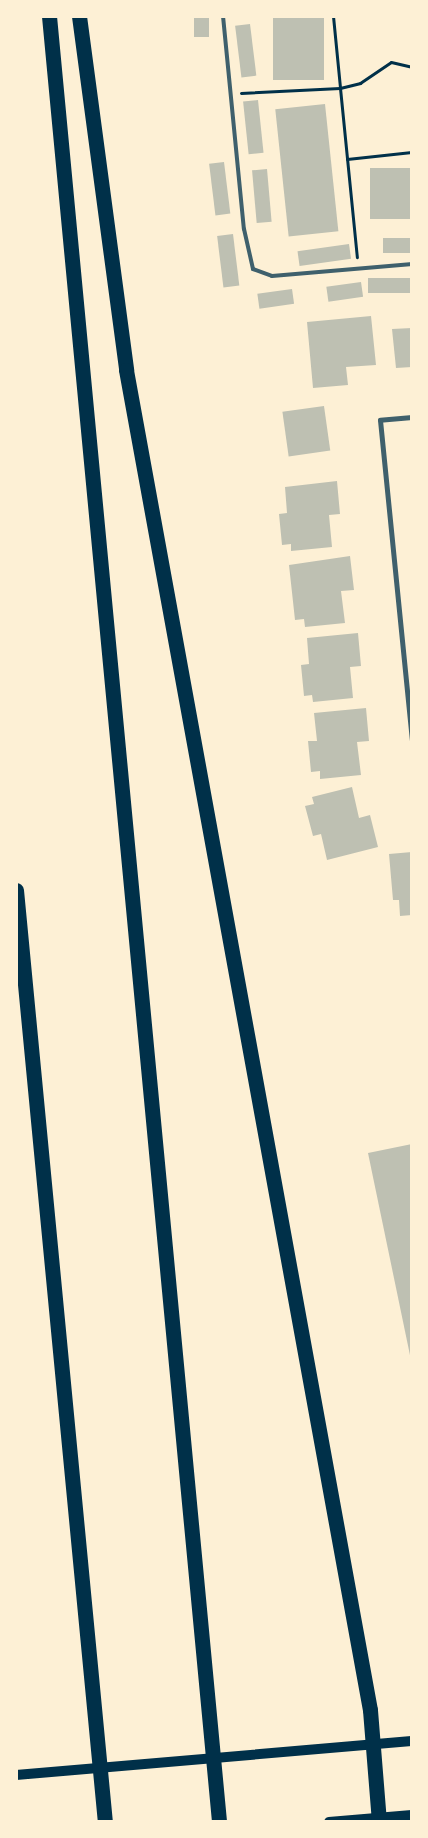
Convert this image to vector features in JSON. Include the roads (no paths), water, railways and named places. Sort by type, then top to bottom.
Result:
[{"type":"highway","points":[[49,16],[219,1822]]},
{"type":"highway","points":[[79,16],[126,370],[370,1710],[371,1744],[379,1819]]},
{"type":"highway","points":[[16,890],[105,1822]]},
{"type":"main road","points":[[16,1775],[45,1775],[412,1741]]},
{"type":"main road","points":[[329,1822],[379,1819],[412,1814]]},
{"type":"street","points":[[412,417],[380,420],[412,740]]},
{"type":"lane","points":[[223,16],[244,229],[254,269],[272,276],[412,264]]}]
